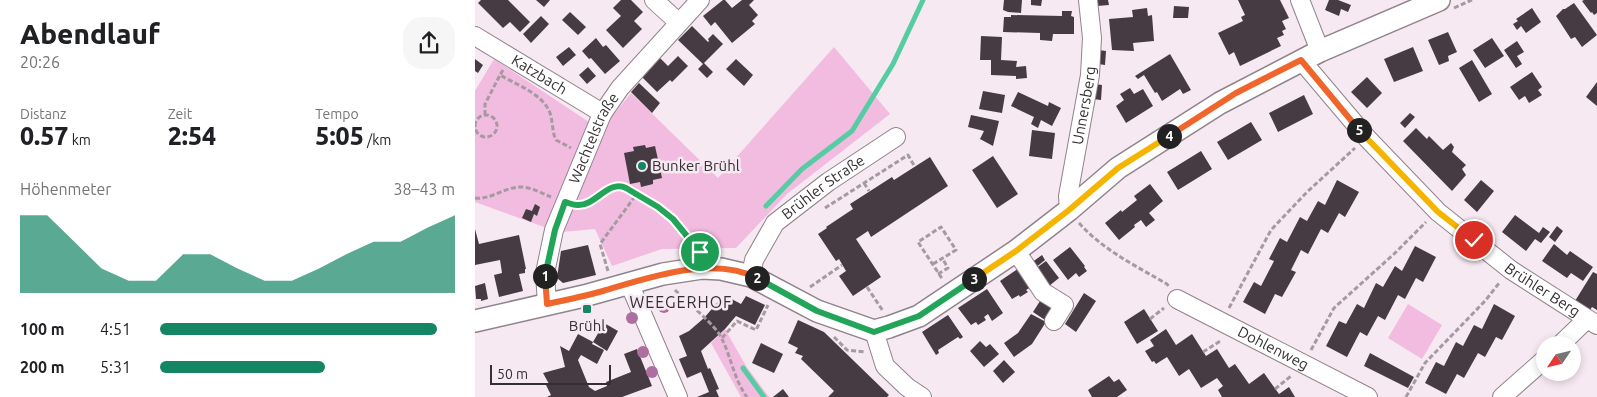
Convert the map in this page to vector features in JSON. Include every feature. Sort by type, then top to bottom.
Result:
[{"type":"main road","points":[[475,321],[585,296],[663,274],[702,268],[721,269],[751,276],[817,311],[877,324],[919,316],[1073,215],[1118,168],[1236,93],[1311,56],[1439,0]]},
{"type":"street","points":[[654,0],[678,22]]},
{"type":"street","name":"Wachtelstraße","points":[[547,304],[545,273],[555,230],[603,114],[619,88],[700,0]]},
{"type":"street","name":"Unnersberg","points":[[1073,215],[1068,196],[1090,75],[1092,38],[1089,0]]},
{"type":"street","name":"Brühler Berg","points":[[1300,0],[1311,56],[1367,138],[1438,212],[1511,270],[1592,322]]},
{"type":"street","name":"Katzbach","points":[[475,36],[603,114]]},
{"type":"street","name":"Brühler Straße","points":[[751,276],[754,260],[775,223],[828,182],[896,137]]},
{"type":"street","points":[[1016,251],[1043,292],[1064,305],[1054,321]]},
{"type":"street","points":[[629,283],[678,397]]},
{"type":"street","name":"Dohlenweg","points":[[1177,299],[1368,397]]},
{"type":"street","points":[[1573,336],[1592,322]]},
{"type":"street","points":[[877,324],[885,366],[907,387],[922,397]]},
{"type":"street","points":[[1502,397],[1536,367]]},
{"type":"path","points":[[485,115],[485,104],[510,57]]},
{"type":"path","points":[[501,75],[539,98],[549,111],[557,140],[563,145],[585,155]]},
{"type":"path","points":[[485,115],[492,117],[496,126],[492,135],[485,137],[479,134],[475,128],[477,120],[485,115]]},
{"type":"path","points":[[1235,297],[1271,230],[1307,192],[1367,138]]},
{"type":"path","points":[[822,210],[908,155],[915,167]]},
{"type":"path","points":[[864,183],[869,192]]},
{"type":"path","points":[[475,198],[485,198],[502,191],[522,187],[577,205],[585,204],[606,191],[621,186],[658,207],[673,219],[700,252]]},
{"type":"path","points":[[609,274],[600,244],[636,195]]},
{"type":"path","points":[[1073,215],[1090,235],[1111,252],[1167,284],[1177,299]]},
{"type":"path","points":[[933,264],[956,250],[941,227],[918,242],[946,284]]},
{"type":"path","points":[[1318,335],[1334,308],[1420,228]]},
{"type":"path","points":[[939,274],[948,268],[942,258]]},
{"type":"path","points":[[806,290],[842,265]]},
{"type":"path","points":[[1407,397],[1425,363],[1485,301],[1511,270]]},
{"type":"path","points":[[867,287],[886,315],[877,324]]},
{"type":"path","points":[[675,290],[722,338],[738,383],[747,397]]},
{"type":"path","points":[[722,338],[737,320],[756,330],[770,302]]},
{"type":"shaded area","points":[[834,47],[890,114],[787,194],[736,248],[662,249],[612,266],[595,229],[562,232],[475,202],[475,91],[494,59],[589,122],[603,128],[631,93],[718,178]]},
{"type":"shaded area","points":[[1408,304],[1442,325],[1422,359],[1388,338]]},
{"type":"shaded area","points":[[725,329],[746,366],[769,397],[741,397],[711,343]]},
{"type":"building","points":[[481,0],[508,0],[530,22],[520,32],[510,22],[503,28],[478,3]]},
{"type":"building","points":[[536,0],[550,0],[544,7]]},
{"type":"building","points":[[621,0],[631,0],[643,12],[634,21],[642,29],[623,48],[606,30],[621,16],[613,8]]},
{"type":"building","points":[[723,0],[732,8],[742,0],[754,0],[749,5],[758,15],[752,21],[755,24],[732,43],[715,22],[711,26],[703,16]]},
{"type":"building","points":[[1004,0],[1022,0],[1021,13],[1003,10]]},
{"type":"building","points":[[1031,0],[1042,0],[1041,6],[1031,5]]},
{"type":"building","points":[[1097,0],[1108,0],[1109,5],[1097,6]]},
{"type":"building","points":[[1238,0],[1280,0],[1289,18],[1282,21],[1286,29],[1282,31],[1284,35],[1277,38],[1281,46],[1240,66],[1234,52],[1229,55],[1218,33],[1243,21],[1241,17],[1245,15]]},
{"type":"building","points":[[1329,0],[1338,0],[1351,5],[1348,12],[1341,9],[1339,16],[1325,10]]},
{"type":"building","points":[[1597,0],[1597,13],[1594,15],[1591,13],[1582,1]]},
{"type":"building","points":[[1574,3],[1597,35],[1582,47],[1575,37],[1571,39],[1556,16],[1563,9]]},
{"type":"building","points":[[1174,6],[1189,7],[1188,18],[1173,18]]},
{"type":"building","points":[[1147,8],[1148,16],[1152,15],[1154,41],[1133,43],[1134,51],[1112,50],[1109,19],[1133,17],[1132,10]]},
{"type":"building","points":[[1532,8],[1541,22],[1526,33],[1521,26],[1517,30],[1513,24],[1518,21],[1516,19]]},
{"type":"building","points":[[1062,11],[1072,11],[1074,34],[1053,34],[1052,41],[1040,40],[1040,33],[1003,32],[1004,17],[1011,17],[1011,15],[1062,16]]},
{"type":"building","points":[[570,12],[586,27],[578,35],[562,20]]},
{"type":"building","points":[[541,16],[549,24],[531,43],[523,34]]},
{"type":"building","points":[[692,26],[708,42],[708,39],[713,34],[723,44],[704,63],[713,72],[707,78],[698,69],[703,64],[678,40]]},
{"type":"building","points":[[1448,32],[1457,52],[1448,56],[1449,61],[1439,65],[1428,40]]},
{"type":"building","points":[[981,36],[1002,37],[1001,60],[1017,61],[1016,67],[1026,66],[1027,78],[1016,79],[1016,76],[991,75],[991,60],[980,60]]},
{"type":"building","points":[[596,38],[603,47],[606,45],[620,61],[605,74],[582,51]]},
{"type":"building","points":[[1492,38],[1504,56],[1485,68],[1473,50]]},
{"type":"building","points":[[1517,41],[1524,52],[1517,56],[1522,64],[1516,68],[1504,50]]},
{"type":"building","points":[[569,47],[576,55],[563,66],[556,57]]},
{"type":"building","points":[[1413,47],[1423,71],[1394,82],[1384,59]]},
{"type":"building","points":[[1099,50],[1106,51],[1105,65],[1098,64]]},
{"type":"building","points":[[1170,54],[1191,90],[1183,94],[1180,89],[1162,101],[1144,75],[1138,79],[1135,76]]},
{"type":"building","points":[[678,56],[688,66],[672,82],[670,80],[657,92],[641,76],[660,58],[668,66]]},
{"type":"building","points":[[475,59],[483,65],[478,73],[475,71]]},
{"type":"building","points":[[736,59],[753,75],[744,86],[726,69]]},
{"type":"building","points":[[1472,60],[1492,94],[1479,102],[1459,68]]},
{"type":"building","points":[[588,67],[596,76],[587,84],[579,75]]},
{"type":"building","points":[[1532,72],[1542,87],[1538,90],[1542,95],[1529,103],[1525,96],[1519,100],[1510,87]]},
{"type":"building","points":[[1367,77],[1382,93],[1367,108],[1351,92]]},
{"type":"building","points":[[1597,82],[1597,106],[1586,97]]},
{"type":"building","points":[[639,83],[660,103],[652,113],[631,92]]},
{"type":"building","points":[[1095,84],[1102,85],[1101,100],[1093,99]]},
{"type":"building","points":[[1130,88],[1134,94],[1143,89],[1153,106],[1126,123],[1116,106],[1124,100],[1120,94]]},
{"type":"building","points":[[983,91],[1005,95],[1002,113],[979,109]]},
{"type":"building","points":[[1018,92],[1048,106],[1049,102],[1061,108],[1052,126],[1041,120],[1038,128],[1031,124],[1034,117],[1011,106]]},
{"type":"building","points":[[1304,95],[1313,114],[1278,132],[1269,113]]},
{"type":"building","points":[[1410,113],[1415,117],[1405,128],[1400,123]]},
{"type":"building","points":[[971,115],[999,121],[993,146],[980,139],[984,131],[968,127]]},
{"type":"building","points":[[1251,122],[1262,140],[1228,160],[1217,142]]},
{"type":"building","points":[[1416,128],[1427,139],[1429,136],[1443,150],[1451,143],[1454,147],[1452,152],[1466,165],[1462,169],[1466,175],[1452,191],[1403,141]]},
{"type":"building","points":[[1032,130],[1055,133],[1052,159],[1029,156]]},
{"type":"building","points":[[645,145],[646,148],[655,146],[662,178],[653,180],[653,184],[641,187],[640,182],[630,184],[624,153],[634,151],[633,147]]},
{"type":"building","points":[[1201,151],[1212,169],[1178,190],[1167,172]]},
{"type":"building","points":[[993,156],[1018,194],[997,208],[972,170]]},
{"type":"building","points":[[930,157],[948,186],[871,237],[868,231],[856,239],[881,277],[853,296],[839,276],[846,271],[839,259],[836,261],[818,234],[853,209],[850,204],[892,177],[894,180]]},
{"type":"building","points":[[1337,180],[1359,192],[1345,217],[1339,213],[1328,233],[1321,229],[1308,254],[1301,250],[1291,270],[1296,272],[1282,297],[1275,294],[1265,314],[1243,302],[1254,282],[1261,286],[1274,261],[1269,259],[1280,238],[1287,242],[1300,217],[1307,221],[1318,201],[1325,205]]},
{"type":"building","points":[[1481,180],[1494,191],[1477,212],[1464,200]]},
{"type":"building","points":[[1150,184],[1163,201],[1149,213],[1155,220],[1146,227],[1141,220],[1119,240],[1105,223],[1137,200],[1134,196]]},
{"type":"building","points":[[535,204],[540,207],[537,216],[534,214],[531,222],[522,218],[526,209],[532,211]]},
{"type":"building","points":[[1515,215],[1539,233],[1543,227],[1550,232],[1541,243],[1535,239],[1526,251],[1502,232]]},
{"type":"building","points":[[1557,226],[1563,231],[1555,242],[1549,237]]},
{"type":"building","points":[[475,229],[479,244],[519,235],[526,269],[525,273],[519,274],[523,291],[499,297],[494,275],[502,273],[500,260],[475,265]]},
{"type":"building","points":[[1554,244],[1567,255],[1570,251],[1593,267],[1583,281],[1571,273],[1567,278],[1542,261]]},
{"type":"building","points":[[588,245],[596,275],[563,283],[557,278],[561,251]]},
{"type":"building","points":[[1415,246],[1436,257],[1423,282],[1416,278],[1405,299],[1398,295],[1385,320],[1378,316],[1367,336],[1360,332],[1347,357],[1326,346],[1339,321],[1346,324],[1357,304],[1364,308],[1376,283],[1383,287],[1395,266],[1402,271]]},
{"type":"building","points":[[1070,247],[1087,271],[1079,277],[1076,273],[1068,280],[1053,260]]},
{"type":"building","points":[[1042,255],[1045,260],[1035,268],[1031,263]]},
{"type":"building","points":[[1046,261],[1059,278],[1049,286],[1035,269]]},
{"type":"building","points":[[1019,268],[1031,287],[1026,290],[1028,292],[1012,299],[1000,281]]},
{"type":"building","points":[[1593,272],[1597,274],[1597,310],[1592,307],[1590,310],[1575,301]]},
{"type":"building","points":[[485,283],[488,299],[481,301],[481,299],[476,299],[475,286]]},
{"type":"building","points":[[987,289],[1003,313],[992,321],[988,314],[984,317],[986,320],[978,325],[976,322],[971,325],[958,308]]},
{"type":"building","points":[[1084,293],[1096,301],[1076,332],[1065,324]]},
{"type":"building","points":[[724,295],[741,304],[746,296],[765,305],[755,325],[736,316],[701,351],[719,389],[716,390],[719,397],[697,397],[709,392],[701,372],[687,378],[679,359],[687,356],[679,336],[689,331],[704,318]]},
{"type":"building","points":[[1040,301],[1052,308],[1045,320],[1033,312]]},
{"type":"building","points":[[1494,304],[1515,316],[1502,340],[1496,337],[1485,357],[1478,353],[1464,378],[1457,374],[1446,394],[1425,383],[1436,362],[1444,366],[1456,342],[1463,346],[1474,325],[1482,329]]},
{"type":"building","points":[[1144,309],[1158,331],[1137,344],[1124,322]]},
{"type":"building","points":[[1031,314],[1046,322],[1032,344],[1014,357],[1004,343],[1018,333]]},
{"type":"building","points":[[948,315],[963,337],[960,339],[958,337],[938,350],[939,353],[936,355],[922,332]]},
{"type":"building","points":[[798,320],[824,332],[889,395],[887,397],[828,397],[834,391],[801,359],[803,356],[795,353],[798,348],[788,343]]},
{"type":"building","points":[[604,323],[618,331],[607,351],[593,342]]},
{"type":"building","points":[[1166,329],[1176,345],[1192,334],[1206,356],[1217,349],[1229,368],[1235,364],[1249,384],[1264,373],[1279,394],[1289,387],[1295,397],[1222,397],[1218,390],[1223,386],[1217,378],[1201,388],[1189,369],[1179,376],[1167,357],[1156,364],[1154,361],[1152,362],[1145,351],[1154,346],[1150,340]]},
{"type":"building","points":[[578,334],[593,342],[592,344],[604,350],[597,364],[581,355],[578,360],[589,387],[595,391],[607,386],[606,382],[631,372],[624,354],[637,349],[652,386],[622,397],[547,397],[551,395],[546,385],[549,384],[543,373],[565,367],[560,346],[569,351]]},
{"type":"building","points":[[980,341],[986,347],[990,344],[999,354],[984,367],[970,351]]},
{"type":"building","points":[[761,343],[783,354],[774,373],[752,363]]},
{"type":"building","points":[[1370,353],[1414,377],[1408,388],[1364,366]]},
{"type":"building","points":[[1004,360],[1015,372],[1003,383],[993,371]]},
{"type":"building","points":[[1109,376],[1114,382],[1119,379],[1127,390],[1117,397],[1092,397],[1088,390]]},
{"type":"building","points":[[783,389],[789,397],[773,397]]},
{"type":"waterway","points":[[766,206],[802,169],[852,131],[893,64],[923,0]]},
{"type":"waterway","points":[[743,368],[764,397]]},
{"type":"place","name":"Bunker Brühl","points":[[642,166]]},
{"type":"place","name":"Brühl","points":[[587,309]]},
{"type":"district","name":"WEEGERHOF","points":[[681,302]]},
{"type":"route","points":[[700,252],[673,219],[658,207],[621,186],[606,191],[585,204],[577,205],[565,202],[555,230],[545,273],[547,304],[585,296],[663,274],[702,268],[721,269],[751,276],[817,311],[874,332],[919,316],[1016,251],[1069,210],[1118,168],[1236,93],[1301,60],[1367,138],[1438,212],[1474,240]]}]
